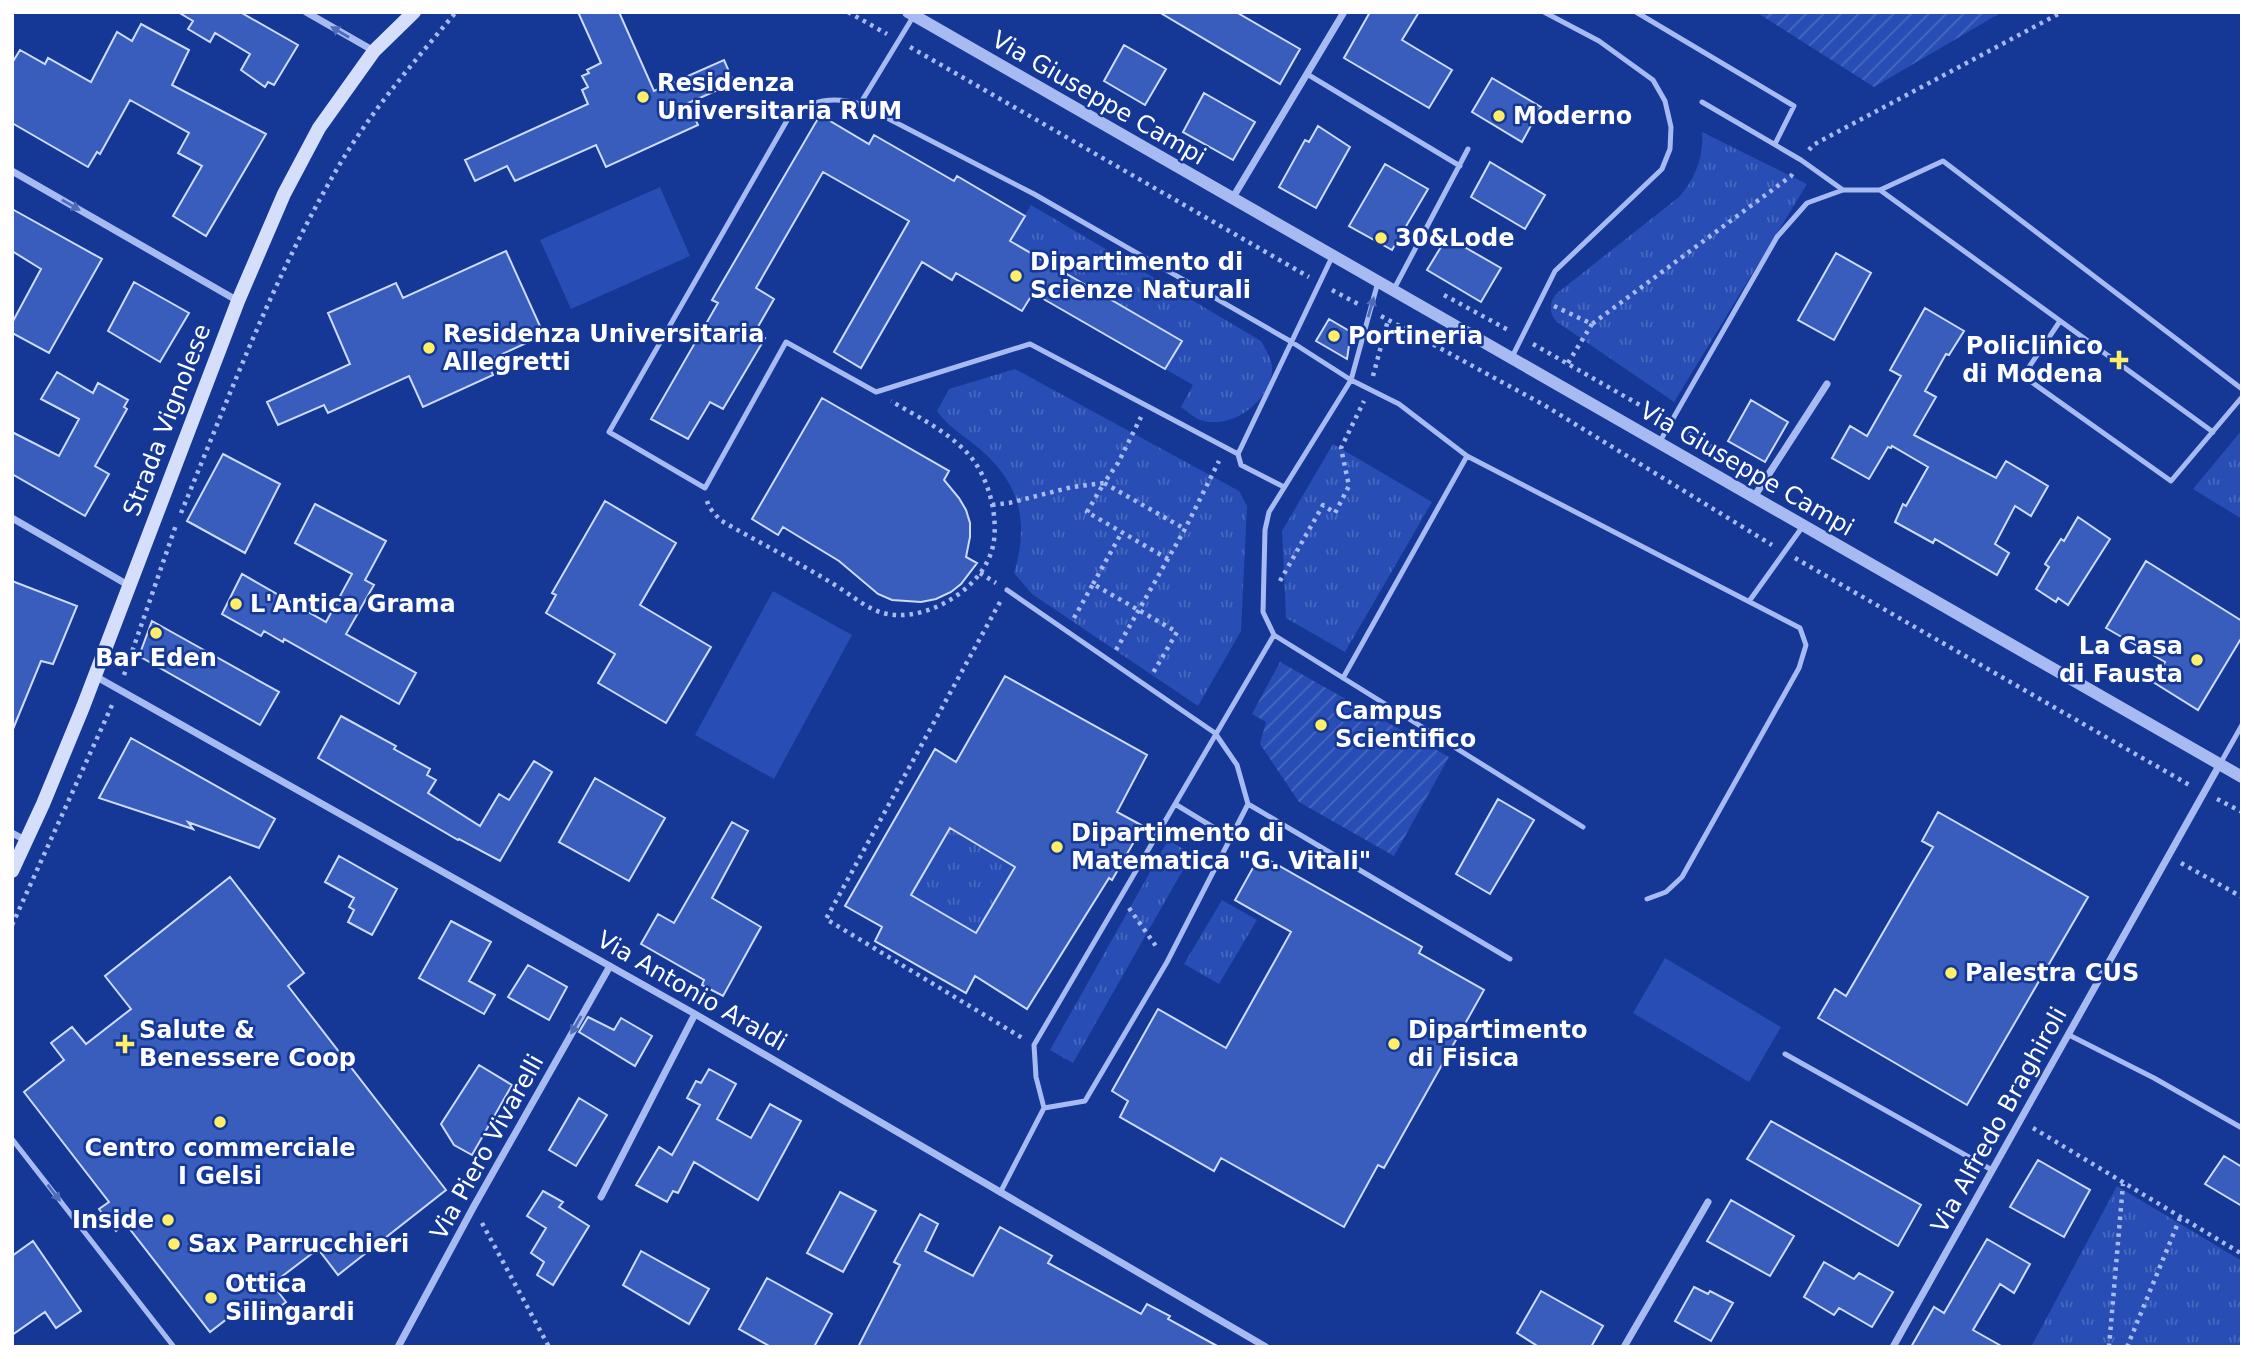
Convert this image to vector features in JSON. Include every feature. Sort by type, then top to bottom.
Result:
[{"type":"main road","name":"Strada Vignolese","points":[[12,871],[95,676],[238,301],[298,165],[319,128],[373,51],[414,12]]},
{"type":"street","points":[[306,12],[373,51]]},
{"type":"street","points":[[1232,199],[1344,12]]},
{"type":"street","name":"Via Giuseppe Campi","points":[[911,14],[2242,777]]},
{"type":"street","points":[[12,171],[238,301]]},
{"type":"street","points":[[1754,497],[1827,384]]},
{"type":"street","points":[[12,518],[128,585]]},
{"type":"street","name":"Via Antonio Araldi","points":[[95,676],[695,1014],[1266,1347]]},
{"type":"street","name":"Via Alfredo Braghiroli","points":[[1893,1347],[2220,764]]},
{"type":"street","points":[[12,833],[27,841]]},
{"type":"street","name":"Via Piero Vivarelli","points":[[398,1347],[474,1206],[610,966]]},
{"type":"street","points":[[601,1197],[695,1014]]},
{"type":"street","points":[[1624,1347],[1708,1202]]},
{"type":"lane","points":[[1510,359],[1555,271],[1662,169],[1671,149],[1671,127],[1665,101],[1653,80],[1599,41],[1544,12]]},
{"type":"lane","points":[[1636,12],[1794,106],[1775,144]]},
{"type":"lane","points":[[860,104],[911,14]]},
{"type":"lane","points":[[1307,74],[1460,166]]},
{"type":"lane","points":[[1238,454],[1030,344],[876,392],[786,342],[705,488],[609,432],[789,117],[801,107],[823,101],[850,101],[860,104],[1034,194],[1290,341],[1351,380],[1399,404],[1426,422],[1467,456],[1800,628],[1806,645],[1804,657],[1682,877],[1666,892],[1647,899]]},
{"type":"lane","points":[[1702,102],[1775,144],[1843,190]]},
{"type":"lane","points":[[1393,290],[1468,149]]},
{"type":"lane","points":[[1659,443],[1777,237],[1807,203],[1843,190],[1880,190],[1943,161],[2242,390]]},
{"type":"lane","points":[[1880,190],[2213,432]]},
{"type":"lane","points":[[1284,487],[1241,465],[1238,454],[1332,256]]},
{"type":"lane","points":[[1378,282],[1351,380],[1269,512],[1263,612],[1274,635],[1583,827]]},
{"type":"lane","points":[[2060,321],[2023,376],[2171,481],[2242,397]]},
{"type":"lane","points":[[1343,678],[1467,456]]},
{"type":"lane","points":[[1750,600],[1804,526]]},
{"type":"lane","points":[[1007,590],[1215,733],[1237,765],[1248,804],[1167,962],[1085,1101],[1044,1108]]},
{"type":"lane","points":[[1000,1194],[1044,1108],[1036,1077],[1034,1045],[1274,635]]},
{"type":"lane","points":[[2220,764],[2242,725]]},
{"type":"lane","points":[[1175,804],[1231,838]]},
{"type":"lane","points":[[1248,804],[1510,959]]},
{"type":"lane","points":[[2068,1035],[2154,1078],[2242,1128]]},
{"type":"lane","points":[[1785,1054],[1992,1170]]},
{"type":"lane","points":[[12,1139],[174,1347]]},
{"type":"path","points":[[12,925],[119,689],[179,518],[288,257],[338,167],[388,93],[456,12]]},
{"type":"path","points":[[848,12],[1319,283],[1544,405],[1785,552],[2203,793],[2242,812]]},
{"type":"path","points":[[1263,612],[1323,506],[1335,513],[1349,486],[1341,448],[1369,389],[1388,320]]},
{"type":"path","points":[[1568,363],[1592,324]]},
{"type":"path","points":[[705,488],[709,507],[719,520],[877,612],[894,615],[929,611],[948,601],[963,591],[980,573],[989,558],[993,545],[992,505],[986,486],[970,457],[932,425],[876,392]]},
{"type":"path","points":[[1147,406],[1118,463],[1087,512],[1168,559]]},
{"type":"path","points":[[1110,661],[1185,530],[1226,448]]},
{"type":"path","points":[[992,505],[1072,487],[1104,483],[1185,530]]},
{"type":"path","points":[[1066,631],[1122,532]]},
{"type":"path","points":[[1093,584],[1177,632],[1146,686]]},
{"type":"path","points":[[1007,590],[826,919],[1034,1045]]},
{"type":"path","points":[[2168,855],[2242,897]]},
{"type":"path","points":[[1121,896],[1167,962]]},
{"type":"path","points":[[2020,1121],[2242,1254]]},
{"type":"path","points":[[2109,1347],[2123,1184]]},
{"type":"path","points":[[474,1206],[549,1347]]},
{"type":"path","points":[[2127,1347],[2180,1218]]},
{"type":"green space","points":[[1756,12],[2002,12],[1874,87]]},
{"type":"green space","points":[[1702,132],[1807,184],[1674,402],[1557,322],[1552,316],[1551,305],[1556,294],[1679,197],[1690,183],[1697,167],[1702,150]]},
{"type":"green space","points":[[660,187],[690,256],[571,309],[540,240]]},
{"type":"green space","points":[[1031,205],[1261,341],[1272,366],[1267,389],[1260,399],[1240,415],[1216,422],[1198,419],[1181,407],[1193,385],[1165,369],[1182,340],[1010,241]]},
{"type":"green space","points":[[1015,369],[1239,491],[1247,506],[1241,631],[1198,706],[1032,594],[1014,573],[1019,555],[1021,521],[1013,491],[995,463],[952,428],[937,411],[949,389]]},
{"type":"green space","points":[[2242,430],[2242,519],[2193,489]]},
{"type":"green space","points":[[1333,444],[1432,502],[1345,652],[1286,618],[1282,531]]},
{"type":"green space","points":[[773,591],[852,635],[774,779],[695,735]]},
{"type":"green space","points":[[1280,662],[1449,757],[1394,856],[1299,802],[1260,744],[1266,722],[1252,714]]},
{"type":"green space","points":[[950,828],[1015,867],[976,933],[911,895]]},
{"type":"green space","points":[[1168,840],[1192,854],[1073,1063],[1050,1050]]},
{"type":"green space","points":[[1222,900],[1257,920],[1219,984],[1184,964]]},
{"type":"green space","points":[[1665,958],[1781,1027],[1749,1082],[1633,1013]]},
{"type":"green space","points":[[2117,1186],[2242,1261],[2242,1347],[2031,1347]]},
{"type":"building","points":[[178,12],[240,12],[298,45],[274,85],[268,82],[265,87],[241,70],[250,54],[215,33],[210,42],[188,29],[193,21]]},
{"type":"building","name":"Residenza Universitaria RUM","points":[[578,12],[619,12],[654,91],[724,60],[734,83],[688,103],[698,125],[606,167],[596,145],[515,181],[507,166],[475,181],[465,160],[588,104],[582,90],[588,87],[582,76],[589,73],[587,70],[601,63]]},
{"type":"building","points":[[1159,12],[1236,12],[1300,49],[1280,84]]},
{"type":"building","points":[[1370,12],[1419,12],[1402,40],[1452,70],[1429,108],[1344,58]]},
{"type":"building","points":[[141,24],[189,50],[172,85],[266,134],[206,236],[173,216],[202,166],[178,153],[189,133],[130,100],[100,154],[97,152],[88,167],[12,123],[12,63],[20,50],[45,64],[48,58],[91,82],[117,32],[132,41]]},
{"type":"building","points":[[1124,45],[1166,69],[1145,105],[1104,81]]},
{"type":"building","points":[[1492,78],[1541,107],[1522,142],[1472,112]]},
{"type":"building","points":[[1204,93],[1255,122],[1233,160],[1183,132]]},
{"type":"building","name":"Dipartimento di Scienze Naturali","points":[[820,115],[869,144],[874,135],[954,181],[957,176],[1025,216],[1010,241],[1182,341],[1165,369],[1033,293],[1022,311],[956,273],[952,280],[922,262],[861,368],[834,352],[909,221],[823,172],[756,288],[774,299],[755,332],[765,338],[723,409],[710,402],[688,439],[651,419],[718,303],[712,300]]},
{"type":"building","points":[[1318,126],[1350,147],[1316,208],[1279,187],[1305,140],[1309,142]]},
{"type":"building","points":[[1490,162],[1545,195],[1525,229],[1471,197]]},
{"type":"building","points":[[1385,164],[1428,189],[1392,250],[1349,226]]},
{"type":"building","points":[[12,209],[102,259],[49,353],[12,333],[12,323],[41,269],[12,251]]},
{"type":"building","points":[[1447,237],[1501,268],[1481,302],[1427,270]]},
{"type":"building","name":"Residenza Universitaria Allegretti","points":[[506,251],[544,335],[487,361],[493,375],[423,407],[409,376],[328,413],[324,405],[278,425],[267,402],[350,364],[328,313],[396,283],[403,298]]},
{"type":"building","points":[[1836,253],[1871,273],[1834,340],[1798,320]]},
{"type":"building","points":[[134,282],[189,313],[160,362],[108,331]]},
{"type":"building","points":[[1925,308],[1964,331],[1949,355],[1946,354],[1925,391],[1936,397],[1914,435],[1996,478],[2006,461],[2048,486],[2031,516],[2015,506],[1995,544],[2009,553],[1997,575],[1935,539],[1933,543],[1895,522],[1903,504],[1906,506],[1928,467],[1892,446],[1888,447],[1869,479],[1832,458],[1850,426],[1867,436],[1901,376],[1890,370]]},
{"type":"building","name":"Portineria","points":[[1329,319],[1351,332],[1347,359],[1316,341]]},
{"type":"building","points":[[57,372],[93,393],[98,383],[128,400],[124,407],[127,409],[95,466],[109,474],[85,516],[12,474],[12,432],[59,456],[79,419],[41,399]]},
{"type":"building","points":[[822,398],[949,471],[944,480],[959,498],[970,523],[966,557],[977,563],[961,584],[951,592],[921,602],[892,600],[878,594],[839,561],[783,527],[778,535],[752,519]]},
{"type":"building","points":[[1751,400],[1788,422],[1765,462],[1728,441]]},
{"type":"building","points":[[223,454],[280,484],[245,553],[187,521]]},
{"type":"building","points":[[605,501],[676,543],[640,605],[711,647],[666,723],[598,683],[615,654],[546,613],[556,595],[552,593]]},
{"type":"building","points":[[315,504],[386,541],[365,580],[374,585],[346,634],[416,673],[399,704],[284,639],[283,642],[264,631],[261,636],[222,614],[242,574],[326,622],[352,574],[295,543]]},
{"type":"building","points":[[2078,517],[2110,539],[2068,605],[2058,598],[2056,602],[2036,589],[2049,567],[2045,564],[2061,539],[2064,541]]},
{"type":"building","points":[[2146,561],[2242,621],[2242,637],[2198,710],[2153,682],[2165,662],[2106,628]]},
{"type":"building","points":[[12,581],[77,606],[53,664],[41,661],[13,729]]},
{"type":"building","points":[[152,621],[279,692],[260,725],[139,656]]},
{"type":"building","name":"Dipartimento di Matematica \"G. Vitali\"","points":[[1005,676],[1147,755],[1117,812],[1143,826],[1112,880],[1109,878],[1027,1009],[975,976],[966,993],[875,941],[882,927],[845,906],[935,749],[956,762]],"holes":[[[950,828],[1015,867],[976,933],[911,895]]]},
{"type":"building","points":[[341,716],[396,746],[394,749],[430,769],[427,775],[436,780],[428,793],[480,826],[499,794],[509,800],[534,761],[552,772],[500,861],[458,840],[318,758]]},
{"type":"building","points":[[131,738],[275,819],[259,848],[188,822],[193,829],[99,798]]},
{"type":"building","points":[[595,778],[665,818],[629,881],[559,842]]},
{"type":"building","points":[[1498,799],[1534,820],[1490,894],[1456,874]]},
{"type":"building","name":"Palestra CUS","points":[[1938,812],[2088,897],[1967,1105],[1818,1018],[1835,989],[1846,996],[1933,847],[1922,841]]},
{"type":"building","points":[[732,822],[748,831],[712,898],[761,927],[723,996],[702,985],[704,980],[641,944],[658,914],[674,923]]},
{"type":"building","name":"Dipartimento di Fisica","points":[[1260,855],[1422,947],[1419,953],[1484,990],[1384,1168],[1378,1165],[1344,1227],[1221,1158],[1214,1171],[1120,1117],[1128,1101],[1112,1091],[1158,1009],[1226,1048],[1291,932],[1235,900]]},
{"type":"building","points":[[339,856],[397,889],[372,935],[348,922],[354,910],[349,907],[354,898],[325,882]]},
{"type":"building","name":"Centro commerciale I Gelsi","points":[[230,877],[304,973],[288,986],[446,1190],[338,1275],[318,1249],[272,1284],[286,1302],[264,1319],[250,1301],[210,1332],[125,1223],[116,1231],[107,1220],[99,1209],[109,1202],[24,1092],[64,1060],[51,1043],[72,1027],[86,1044],[131,1009],[105,976]]},
{"type":"building","points":[[451,921],[491,942],[469,981],[495,995],[484,1014],[419,978]]},
{"type":"building","points":[[528,965],[567,987],[549,1020],[508,997]]},
{"type":"building","points":[[588,1017],[614,1030],[621,1018],[652,1036],[635,1066],[579,1032]]},
{"type":"building","points":[[479,1065],[512,1085],[472,1155],[454,1145],[441,1124]]},
{"type":"building","points":[[709,1069],[736,1084],[717,1119],[751,1138],[770,1104],[801,1121],[758,1200],[694,1162],[678,1193],[673,1191],[667,1202],[636,1185],[659,1147],[672,1155],[700,1105],[687,1098],[696,1081],[701,1083]]},
{"type":"building","points":[[579,1098],[607,1115],[576,1166],[549,1150]]},
{"type":"building","points":[[1771,1121],[1921,1205],[1898,1246],[1747,1159]]},
{"type":"building","points":[[2224,1156],[2242,1167],[2242,1206],[2205,1184]]},
{"type":"building","points":[[2038,1160],[2090,1190],[2064,1237],[2010,1207]]},
{"type":"building","points":[[543,1191],[563,1202],[559,1207],[589,1226],[553,1285],[537,1275],[544,1262],[531,1253],[546,1228],[527,1216]]},
{"type":"building","points":[[840,1192],[876,1211],[843,1272],[807,1253]]},
{"type":"building","points":[[1731,1200],[1794,1236],[1770,1276],[1707,1241]]},
{"type":"building","points":[[920,1214],[938,1224],[925,1251],[973,1276],[1000,1227],[1052,1256],[1048,1263],[1141,1314],[1147,1304],[1170,1316],[1168,1319],[1219,1347],[858,1347],[900,1265],[894,1262]]},
{"type":"building","points":[[1987,1239],[2030,1264],[2014,1293],[2000,1284],[1973,1330],[2003,1347],[1911,1347],[1934,1307],[1944,1313]]},
{"type":"building","points":[[33,1241],[81,1311],[56,1328],[45,1312],[12,1335],[12,1256]]},
{"type":"building","points":[[641,1251],[709,1289],[689,1324],[623,1285]]},
{"type":"building","points":[[1824,1262],[1854,1279],[1859,1273],[1893,1292],[1872,1327],[1839,1308],[1834,1315],[1804,1297]]},
{"type":"building","points":[[767,1278],[832,1314],[814,1347],[771,1347],[739,1329]]},
{"type":"building","points":[[1694,1287],[1708,1294],[1710,1291],[1733,1303],[1711,1341],[1675,1321]]},
{"type":"building","points":[[1541,1291],[1603,1326],[1591,1347],[1539,1347],[1517,1333]]},
{"type":"place","name":"Residenza Universitaria RUM","points":[[643,97]]},
{"type":"place","name":"Moderno","points":[[1499,116]]},
{"type":"place","name":"30&Lode","points":[[1381,238]]},
{"type":"place","name":"Dipartimento di Scienze Naturali","points":[[1016,276]]},
{"type":"place","name":"Portineria","points":[[1334,336]]},
{"type":"place","name":"Residenza Universitaria Allegretti","points":[[429,348]]},
{"type":"place","name":"Policlinico di Modena","points":[[2119,360]]},
{"type":"place","name":"L'Antica Grama","points":[[236,604]]},
{"type":"place","name":"Bar Eden","points":[[156,633]]},
{"type":"place","name":"La Casa di Fausta","points":[[2197,660]]},
{"type":"place","name":"Campus Scientifico","points":[[1321,725]]},
{"type":"place","name":"Dipartimento di Matematica \"G. Vitali\"","points":[[1057,847]]},
{"type":"place","name":"Palestra CUS","points":[[1951,973]]},
{"type":"place","name":"Salute & Benessere Coop","points":[[125,1044]]},
{"type":"place","name":"Dipartimento di Fisica","points":[[1394,1044]]},
{"type":"place","name":"Centro commerciale I Gelsi","points":[[220,1122]]},
{"type":"place","name":"Inside","points":[[168,1220]]},
{"type":"place","name":"Sax Parrucchieri","points":[[174,1244]]},
{"type":"place","name":"Ottica Silingardi","points":[[211,1298]]}]
